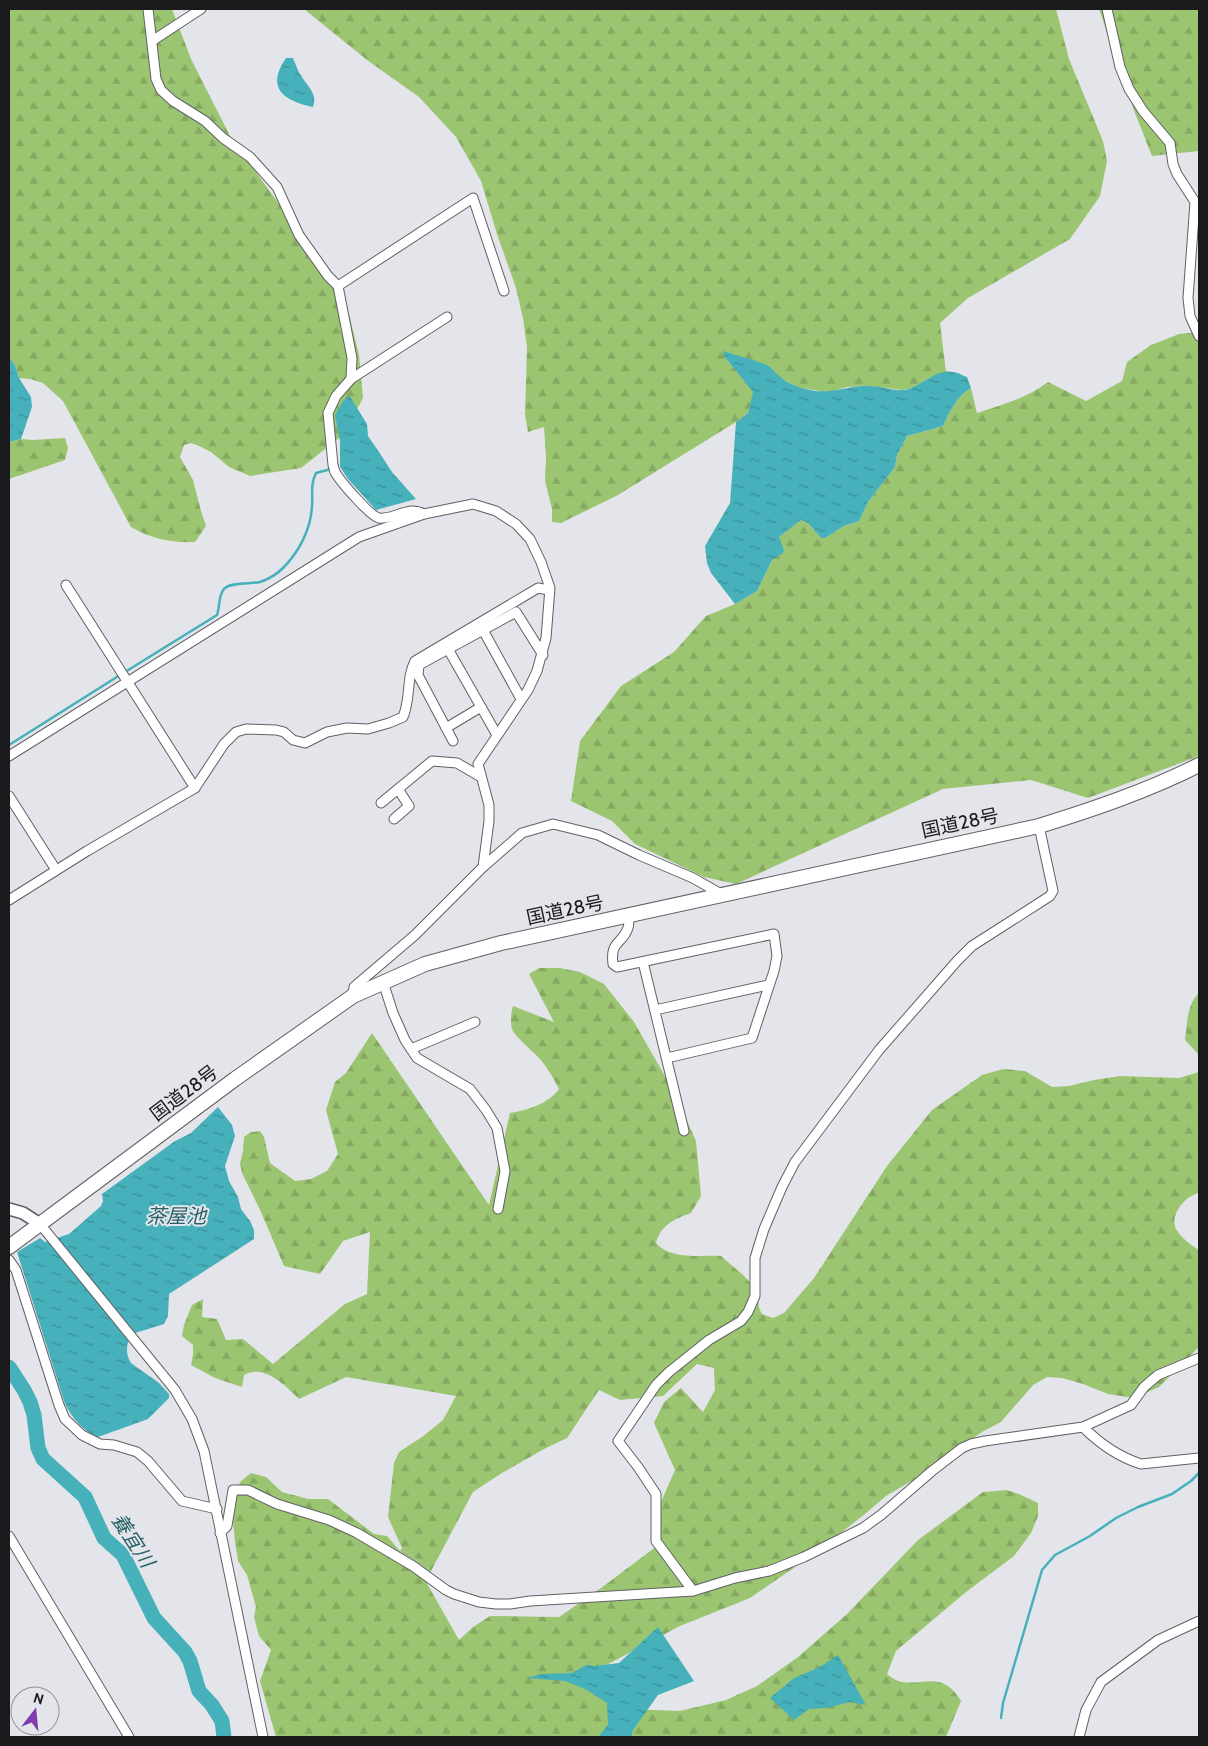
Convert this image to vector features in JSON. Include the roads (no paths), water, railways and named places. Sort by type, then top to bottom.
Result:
[{"type":"highway","name":"国道28号","points":[[9,1247],[235,1079],[354,996],[426,964],[469,951],[721,894],[1039,826],[1096,809],[1199,765]]},
{"type":"main road","points":[[9,1209],[23,1213],[40,1224]]},
{"type":"street","points":[[148,9],[156,79],[161,90],[173,101],[205,121],[250,157],[277,187],[299,235],[328,276],[338,286],[352,358],[351,379]]},
{"type":"street","points":[[152,42],[201,9]]},
{"type":"street","points":[[1107,9],[1120,67],[1129,89],[1143,111],[1170,143],[1173,164],[1195,202],[1188,298],[1190,316],[1199,336]]},
{"type":"street","points":[[338,286],[473,198],[504,291]]},
{"type":"street","points":[[424,514],[416,510],[378,518],[360,503],[334,469],[328,413],[336,396],[351,379],[447,318]]},
{"type":"street","points":[[9,756],[125,680],[360,538],[424,514],[473,504],[496,511],[510,518],[530,539],[541,562],[549,590],[548,624],[543,654],[533,680],[478,764],[489,805],[489,821],[483,867]]},
{"type":"street","points":[[66,585],[195,788]]},
{"type":"street","points":[[9,900],[87,850],[195,788],[224,744],[236,732],[246,729],[276,730],[284,732],[292,740],[305,743],[327,732],[347,728],[368,728],[389,723],[403,717],[406,710],[411,669],[415,661],[538,588],[549,590]]},
{"type":"street","points":[[453,740],[418,675],[419,665],[516,612],[543,654]]},
{"type":"street","points":[[483,630],[522,699]]},
{"type":"street","points":[[448,649],[497,735]]},
{"type":"street","points":[[446,728],[481,707]]},
{"type":"street","points":[[381,803],[432,761],[457,763],[482,777]]},
{"type":"street","points":[[394,819],[409,806],[398,789]]},
{"type":"street","points":[[9,796],[56,870]]},
{"type":"street","points":[[354,996],[354,987],[415,936],[483,867],[522,833],[553,824],[598,835],[693,878],[721,894]]},
{"type":"street","points":[[693,1591],[656,1541],[656,1494],[618,1441],[650,1393],[669,1372],[710,1340],[741,1321],[748,1312],[755,1296],[755,1258],[764,1229],[782,1187],[795,1162],[879,1050],[972,946],[1050,896],[1052,891],[1039,826]]},
{"type":"street","points":[[629,916],[628,927],[611,953],[613,964],[617,967],[774,934],[777,956],[752,1038],[667,1058]]},
{"type":"street","points":[[643,962],[684,1131]]},
{"type":"street","points":[[383,982],[392,1013],[405,1040],[417,1058],[470,1089],[497,1128],[505,1171],[498,1209]]},
{"type":"street","points":[[655,1010],[768,985]]},
{"type":"street","points":[[410,1049],[475,1022]]},
{"type":"street","points":[[40,1224],[175,1390],[192,1419],[204,1451],[217,1509],[220,1533],[263,1737]]},
{"type":"street","points":[[9,1260],[16,1270],[65,1419],[82,1435],[100,1444],[114,1445],[137,1452],[148,1461],[182,1501],[217,1509]]},
{"type":"street","points":[[220,1533],[227,1526],[233,1490],[248,1490],[277,1504],[329,1520],[357,1533],[413,1566],[446,1590],[479,1602],[510,1604],[530,1601],[693,1591],[735,1578],[769,1571],[848,1536],[881,1515],[962,1448],[971,1444],[1083,1427],[1131,1405],[1144,1387],[1158,1375],[1199,1358]]},
{"type":"street","points":[[1083,1427],[1097,1440],[1132,1461],[1141,1464],[1199,1458]]},
{"type":"street","points":[[9,1536],[129,1737]]},
{"type":"street","points":[[1079,1737],[1086,1710],[1101,1682],[1158,1640],[1199,1621]]},
{"type":"water","points":[[286,58],[293,58],[299,73],[312,91],[314,98],[313,107],[294,101],[281,92],[277,77]]},
{"type":"water","points":[[723,351],[767,365],[791,384],[816,391],[862,386],[904,390],[916,386],[934,375],[946,372],[957,373],[967,377],[971,388],[957,400],[943,426],[907,436],[897,455],[895,467],[868,502],[859,521],[844,526],[825,538],[821,538],[808,523],[801,520],[779,537],[784,550],[783,553],[772,560],[757,591],[735,604],[711,573],[707,563],[705,546],[730,503],[736,422],[748,413],[753,392],[724,356]]},
{"type":"water","points":[[9,358],[15,365],[19,378],[31,397],[32,407],[21,439],[9,442]]},
{"type":"water","points":[[349,395],[367,424],[368,436],[392,472],[416,499],[376,510],[348,479],[340,467],[340,441],[335,415]]},
{"type":"water","name":"茶屋池","points":[[218,1107],[232,1125],[235,1136],[225,1166],[229,1181],[238,1197],[241,1209],[254,1230],[254,1239],[169,1294],[168,1316],[164,1324],[132,1334],[128,1341],[127,1349],[131,1363],[159,1383],[169,1394],[169,1398],[148,1419],[98,1437],[78,1424],[65,1404],[17,1252],[40,1238],[45,1242],[69,1234],[101,1206],[103,1201],[102,1194],[175,1141],[191,1133]]},
{"type":"water","points":[[658,1627],[694,1681],[658,1695],[633,1730],[631,1737],[598,1737],[608,1725],[607,1703],[587,1690],[565,1681],[526,1678],[542,1674],[572,1673],[586,1665],[595,1666],[619,1663]]},
{"type":"water","points":[[838,1655],[866,1705],[850,1702],[826,1708],[809,1709],[794,1720],[770,1698],[794,1678],[818,1668]]},
{"type":"waterway","points":[[125,672],[217,615],[221,595],[227,587],[235,584],[260,582],[273,576],[283,568],[294,555],[307,532],[311,515],[314,477],[316,473],[331,469]]},
{"type":"waterway","points":[[9,745],[120,675]]},
{"type":"waterway","name":"養宜川","points":[[9,1367],[30,1402],[34,1415],[38,1448],[43,1459],[85,1497],[104,1538],[123,1555],[154,1618],[185,1652],[190,1661],[199,1691],[212,1705],[222,1721],[224,1737]]},
{"type":"waterway","points":[[1001,1718],[1003,1703],[1042,1570],[1055,1555],[1090,1536],[1116,1518],[1172,1494],[1199,1473]]}]
